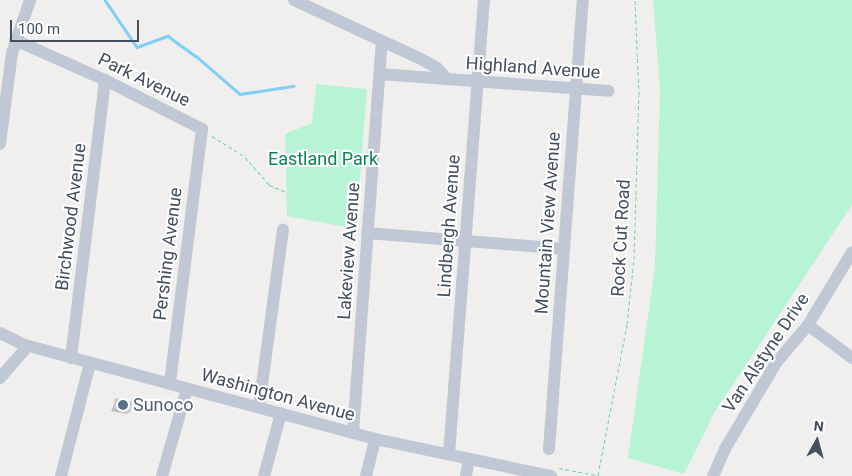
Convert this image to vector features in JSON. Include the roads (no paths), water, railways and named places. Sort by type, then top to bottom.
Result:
[{"type":"street","points":[[0,144],[15,40],[30,0]]},
{"type":"street","name":"Highland Avenue","points":[[294,0],[437,68],[447,79],[610,90]]},
{"type":"street","name":"Lindbergh Avenue","points":[[450,454],[484,0]]},
{"type":"street","name":"Mountain View Avenue","points":[[549,449],[583,0]]},
{"type":"street","name":"Park Avenue","points":[[15,40],[105,80],[202,129]]},
{"type":"street","name":"Lakeview Avenue","points":[[353,433],[382,41]]},
{"type":"street","points":[[380,74],[447,79]]},
{"type":"street","name":"Birchwood Avenue","points":[[71,358],[105,80]]},
{"type":"street","name":"Pershing Avenue","points":[[170,384],[202,129]]},
{"type":"street","points":[[258,407],[283,230]]},
{"type":"street","points":[[367,233],[564,249]]},
{"type":"street","name":"Van Alstyne Drive","points":[[713,476],[725,448],[776,363],[808,325],[852,252]]},
{"type":"street","points":[[808,325],[852,358]]},
{"type":"street","name":"Washington Avenue","points":[[0,333],[25,345],[375,439],[552,476]]},
{"type":"street","points":[[0,378],[23,352],[25,345]]},
{"type":"street","points":[[61,476],[90,363]]},
{"type":"street","points":[[162,476],[187,389]]},
{"type":"street","points":[[264,476],[281,414]]},
{"type":"street","points":[[366,476],[375,439]]},
{"type":"street","points":[[466,476],[469,459]]},
{"type":"waterway","points":[[105,0],[137,47],[168,36],[196,56],[240,94],[293,86]]},
{"type":"place","name":"Sunoco","points":[[123,405]]},
{"type":"park label","name":"Eastland Park","points":[[323,159]]}]
